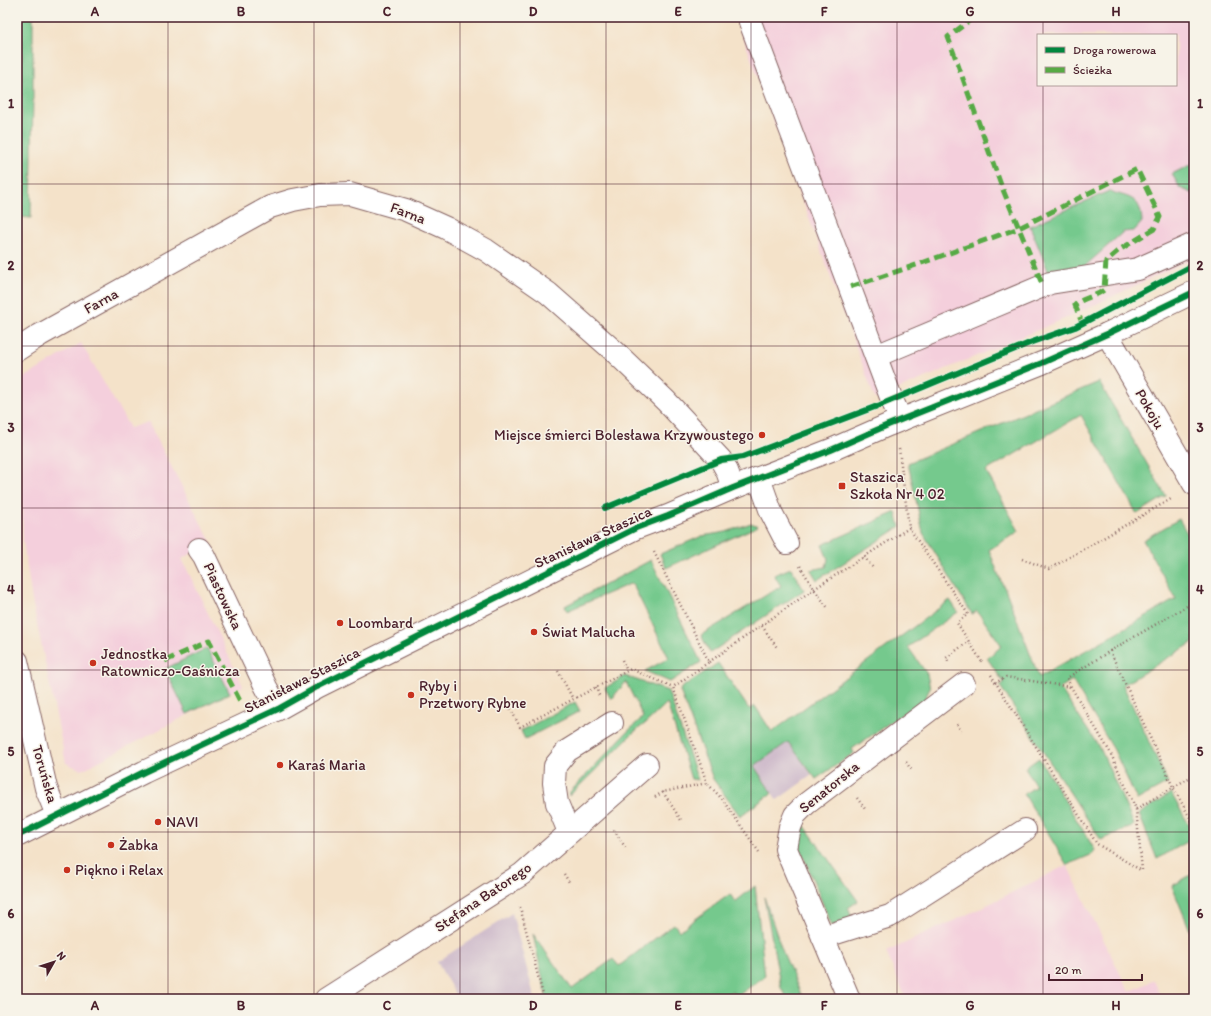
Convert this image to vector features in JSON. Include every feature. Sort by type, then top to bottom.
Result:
[{"type":"street","points":[[750,22],[892,400],[895,423]]},
{"type":"street","name":"Farna","points":[[17,350],[270,207],[313,196],[350,194],[406,210],[446,228],[486,250],[548,294],[614,351],[666,401],[721,460],[733,488]]},
{"type":"street","points":[[876,356],[1050,283],[1138,269],[1194,244]]},
{"type":"street","name":"Stanisława Staszica","points":[[17,836],[144,772],[278,709],[317,687],[636,528],[1042,363],[1107,334],[1194,292]]},
{"type":"street","name":"Pokoju","points":[[1107,334],[1185,490]]},
{"type":"street","points":[[759,478],[771,512],[787,543]]},
{"type":"street","name":"Piastowska","points":[[198,549],[204,556],[266,687],[278,709]]},
{"type":"street","name":"Toruńska","points":[[17,661],[46,788],[57,815]]},
{"type":"street","name":"Senatorska","points":[[786,849],[790,827],[795,815],[806,804],[964,684]]},
{"type":"street","points":[[569,832],[557,803],[554,783],[555,766],[567,751],[612,723]]},
{"type":"street","name":"Stefana Batorego","points":[[326,999],[522,874],[648,765]]},
{"type":"street","points":[[824,937],[890,916],[1025,830]]},
{"type":"street","points":[[786,849],[849,999]]},
{"type":"path","points":[[895,423],[909,528],[968,614],[957,623],[984,665]]},
{"type":"path","points":[[1022,559],[1048,570],[1185,490]]},
{"type":"path","points":[[674,687],[814,589],[909,528]]},
{"type":"path","points":[[654,552],[709,662]]},
{"type":"path","points":[[864,557],[874,570]]},
{"type":"path","points":[[814,589],[828,608]]},
{"type":"path","points":[[988,671],[1097,844],[1142,871],[1136,809],[1110,752],[1067,678],[1194,602]]},
{"type":"path","points":[[762,626],[778,649]]},
{"type":"path","points":[[1110,652],[1173,787],[1194,825]]},
{"type":"path","points":[[622,660],[627,671]]},
{"type":"path","points":[[505,698],[520,727],[630,669],[674,687],[707,783],[723,800],[765,861],[786,849]]},
{"type":"path","points":[[558,671],[573,699]]},
{"type":"path","points":[[996,682],[1006,677],[1071,687]]},
{"type":"path","points":[[648,765],[663,792],[682,820]]},
{"type":"path","points":[[1136,809],[1194,775]]},
{"type":"path","points":[[651,799],[663,792],[707,783]]},
{"type":"path","points":[[611,826],[627,850]]},
{"type":"path","points":[[518,901],[544,999]]},
{"type":"shaded area","points":[[736,17],[1194,17],[1194,258],[1071,316],[875,399]]},
{"type":"shaded area","points":[[81,343],[130,428],[148,422],[211,542],[182,559],[243,686],[82,770],[66,763],[32,600],[23,541],[21,457],[21,384],[24,378]]},
{"type":"shaded area","points":[[788,741],[812,775],[777,800],[754,766]]},
{"type":"shaded area","points":[[1067,865],[1129,992],[1154,980],[1162,999],[906,999],[886,952],[981,908]]},
{"type":"shaded area","points":[[512,913],[535,999],[458,999],[437,962]]},
{"type":"green space","points":[[19,17],[33,17],[31,218],[20,217],[22,46]]},
{"type":"green space","points":[[1194,163],[1194,194],[1180,188],[1172,174]]},
{"type":"green space","points":[[1109,191],[1133,199],[1139,207],[1142,222],[1134,231],[1123,232],[1084,267],[1049,273],[1030,226]]},
{"type":"green space","points":[[1099,382],[1166,496],[1137,514],[1081,415],[986,471],[1019,531],[989,550],[1039,677],[1176,599],[1143,540],[1179,519],[1194,545],[1194,642],[1123,685],[1168,783],[1137,800],[1114,750],[1072,680],[1060,688],[1101,750],[1134,825],[1101,840],[1000,686],[1004,683],[987,658],[1002,646],[977,611],[972,614],[923,533],[908,463]]},
{"type":"green space","points":[[896,512],[900,527],[817,580],[811,570],[826,567],[828,559],[822,545]]},
{"type":"green space","points":[[751,523],[758,526],[666,568],[660,554],[702,536],[726,532]]},
{"type":"green space","points":[[651,560],[701,662],[670,682],[645,671],[669,658],[632,583],[567,611],[565,606]]},
{"type":"green space","points":[[791,568],[804,590],[710,653],[701,635],[781,586],[774,575]]},
{"type":"green space","points":[[950,600],[958,612],[908,647],[927,674],[930,688],[921,707],[912,713],[908,710],[852,749],[854,753],[816,779],[788,742],[754,766],[772,793],[740,816],[713,779],[680,691],[681,688],[718,663],[749,709],[755,706],[772,732]]},
{"type":"green space","points":[[207,648],[230,693],[187,714],[165,669]]},
{"type":"green space","points":[[625,676],[668,691],[698,780],[691,779],[667,703],[634,732],[569,796],[569,793],[643,717],[626,682],[611,699],[605,688]]},
{"type":"green space","points":[[575,702],[580,711],[525,739],[521,731]]},
{"type":"green space","points":[[1039,758],[1095,850],[1093,854],[1067,865],[1024,794],[1036,786],[1025,768]]},
{"type":"green space","points":[[1171,793],[1194,834],[1194,838],[1157,859],[1139,814]]},
{"type":"green space","points":[[804,825],[858,901],[848,908],[852,918],[832,926],[801,851],[799,843]]},
{"type":"green space","points":[[1194,873],[1194,940],[1172,886]]},
{"type":"green space","points":[[755,886],[765,976],[736,997],[732,991],[720,999],[547,999],[533,934],[572,989],[613,959],[619,966],[674,924],[679,931],[730,894],[735,902]]},
{"type":"green space","points":[[764,897],[782,950],[803,999],[788,999],[781,988]]},
{"type":"marked path","points":[[974,17],[948,37],[1001,185],[1043,286]]},
{"type":"marked path","points":[[850,287],[1019,228],[1137,169],[1160,217],[1154,229],[1119,250],[1106,261],[1104,290],[1082,300],[1075,305],[1082,323]]},
{"type":"marked path","points":[[165,661],[209,641],[240,701]]},
{"type":"cycle path","points":[[605,508],[721,460],[743,457],[880,405],[1032,342],[1075,327],[1194,265]]},
{"type":"cycle path","points":[[17,836],[144,772],[278,709],[317,687],[636,528],[1042,363],[1107,334],[1194,292]]},
{"type":"place","name":"Miejsce śmierci Bolesława Krzywoustego","points":[[762,435]]},
{"type":"place","name":"Staszica Szkoła Nr 4 02","points":[[842,486]]},
{"type":"place","name":"Loombard","points":[[340,623]]},
{"type":"place","name":"Świat Malucha","points":[[534,632]]},
{"type":"place","name":"Jednostka Ratowniczo-Gaśnicza","points":[[93,663]]},
{"type":"place","name":"Ryby i Przetwory Rybne","points":[[411,695]]},
{"type":"place","name":"Karaś Maria","points":[[280,765]]},
{"type":"place","name":"NAVI","points":[[158,822]]},
{"type":"place","name":"Żabka","points":[[111,845]]},
{"type":"place","name":"Piękno i Relax","points":[[67,870]]}]
